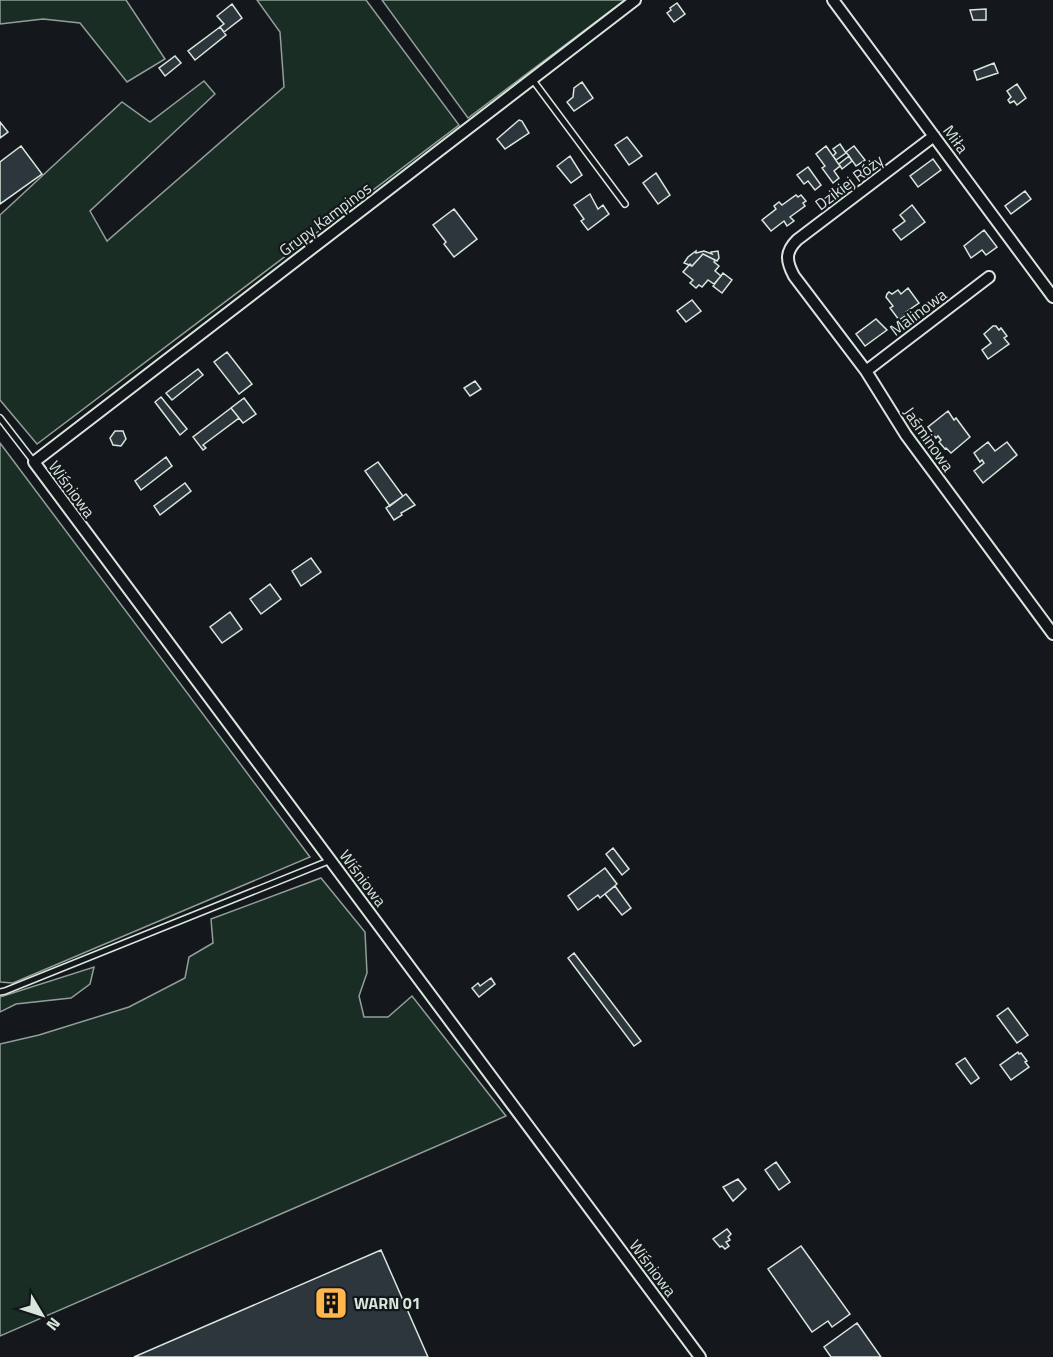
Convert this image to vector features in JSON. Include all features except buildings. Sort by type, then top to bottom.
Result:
[{"type":"street","name":"Grupy Kampinos","points":[[34,462],[634,0]]},
{"type":"street","name":"Miła","points":[[833,0],[1053,297]]},
{"type":"street","name":"Dzikiej Róży","points":[[786,256],[790,246],[797,240],[934,136]]},
{"type":"street","name":"Jaśminowa","points":[[786,256],[794,276],[866,371],[906,435],[1053,634]]},
{"type":"street","name":"Malinowa","points":[[866,371],[989,277]]},
{"type":"street","name":"Wiśniowa","points":[[34,462],[700,1357]]},
{"type":"lane","points":[[532,79],[625,204]]},
{"type":"lane","name":"Wiśniowa","points":[[0,418],[34,462]]},
{"type":"lane","points":[[0,992],[331,860]]},
{"type":"green space","points":[[0,0],[126,0],[165,59],[127,82],[80,23],[43,19],[0,24]]},
{"type":"green space","points":[[257,0],[366,0],[459,125],[37,444],[0,400],[0,215],[122,102],[150,122],[204,81],[215,94],[90,211],[107,241],[284,87],[280,32]]},
{"type":"green space","points":[[382,0],[625,0],[468,118]]},
{"type":"green space","points":[[0,443],[310,857],[13,983],[0,982]]},
{"type":"green space","points":[[321,878],[365,932],[367,973],[359,996],[364,1017],[388,1017],[412,996],[506,1116],[0,1336],[0,1044],[39,1035],[129,1007],[185,978],[189,957],[213,943],[211,919]]},
{"type":"green space","points":[[94,967],[90,984],[71,998],[16,1004],[0,1012],[0,997]]},
{"type":"place","name":"WARN 01","points":[[331,1303]]}]
